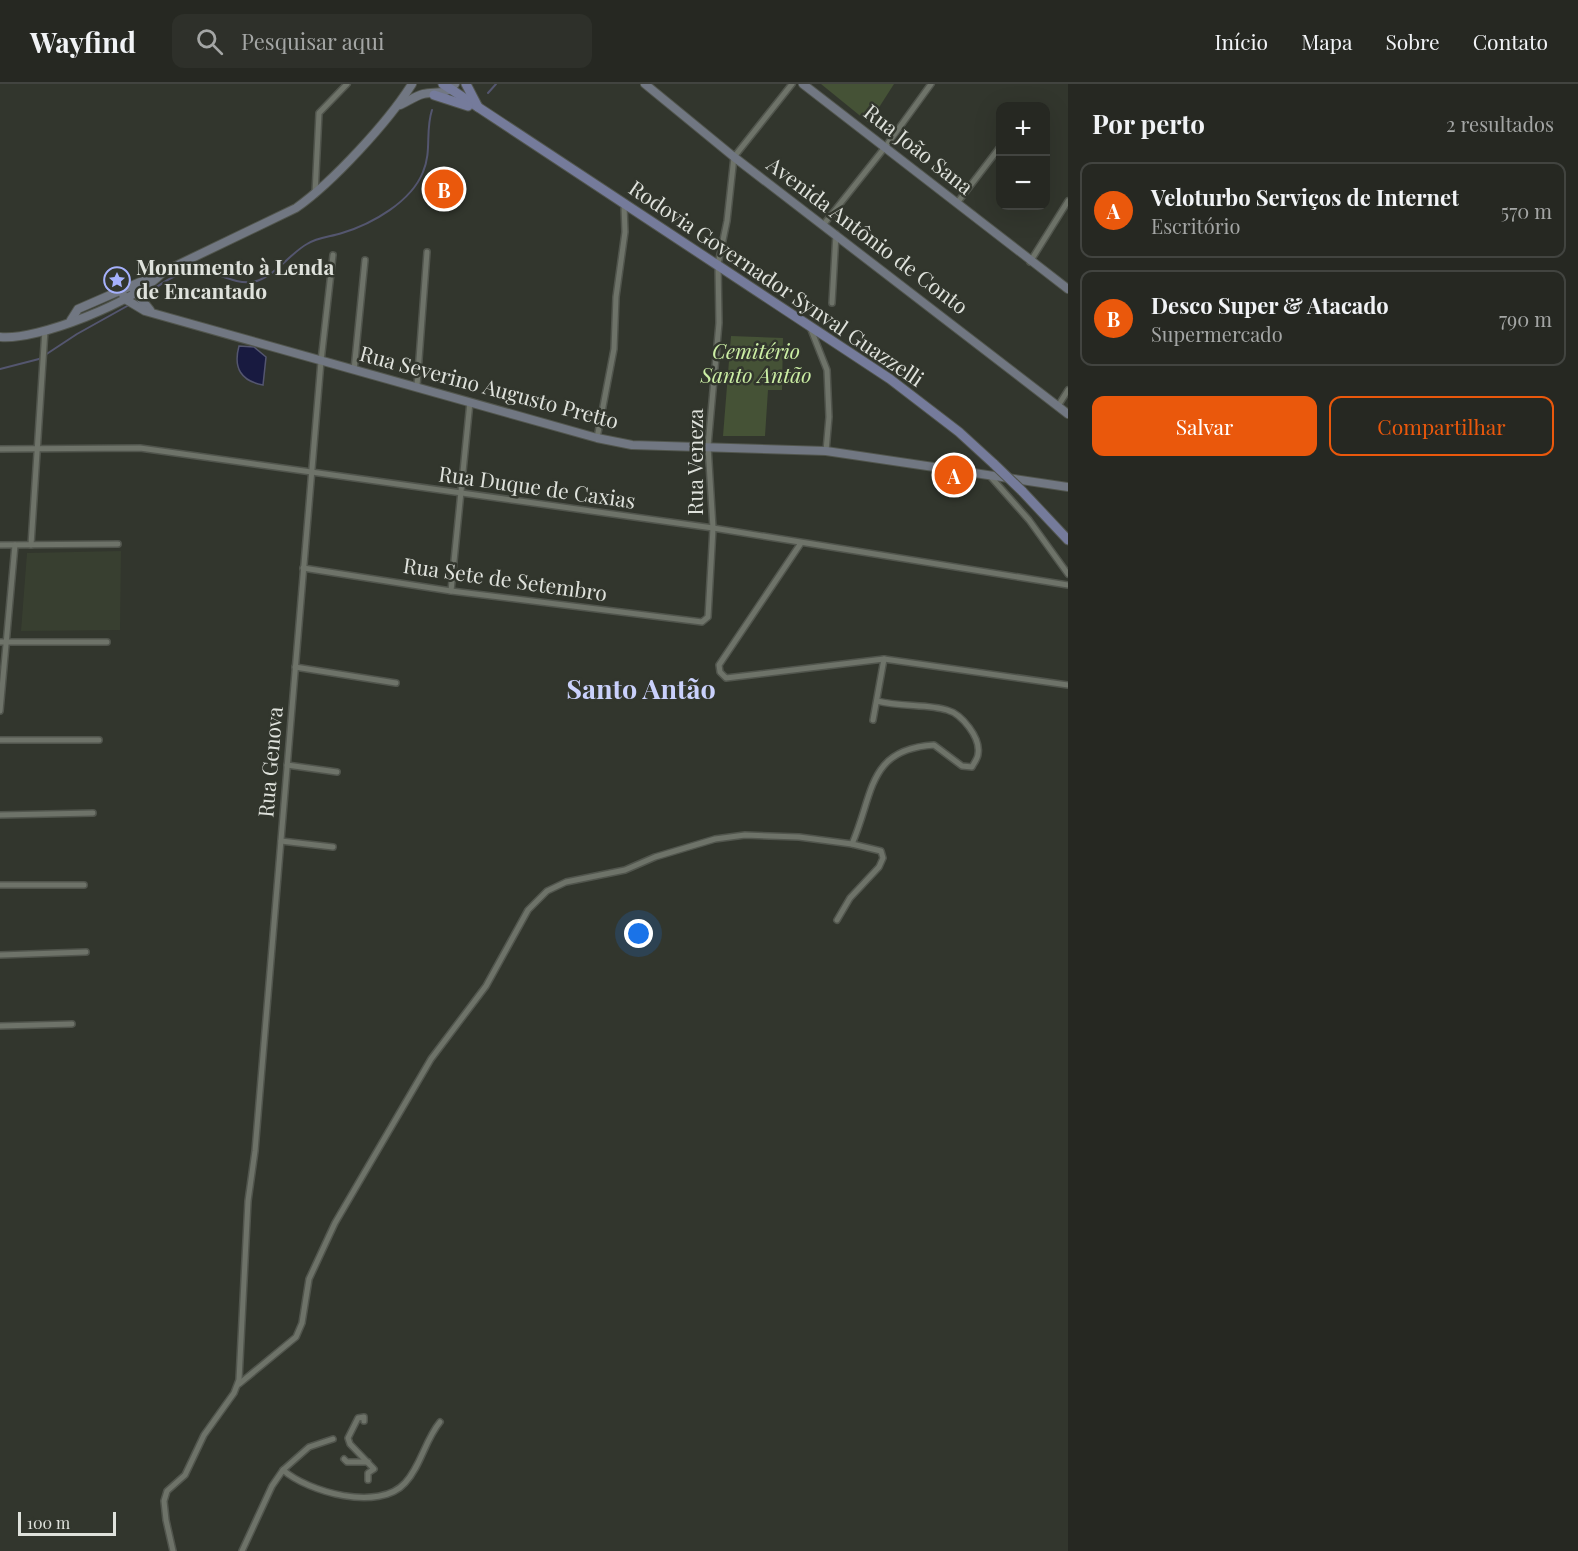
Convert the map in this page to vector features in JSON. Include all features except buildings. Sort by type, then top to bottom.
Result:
[{"type":"main road","points":[[465,84],[479,110]]},
{"type":"main road","name":"Rodovia Governador Synval Guazzelli","points":[[450,86],[479,110],[718,264],[905,390],[959,432],[994,464],[1068,540]]},
{"type":"main road","points":[[429,94],[479,110]]},
{"type":"street","points":[[315,195],[320,113],[347,84]]},
{"type":"street","points":[[0,337],[12,338],[45,330],[122,303],[134,291],[156,280],[163,272],[296,208],[315,195],[398,106],[413,84],[429,94]]},
{"type":"street","name":"Avenida Antônio de Conto","points":[[645,84],[734,157],[1068,414]]},
{"type":"street","points":[[734,157],[792,84]]},
{"type":"street","name":"Rua João Sana","points":[[803,84],[1068,289]]},
{"type":"street","points":[[824,224],[932,84]]},
{"type":"street","points":[[398,106],[450,86]]},
{"type":"street","points":[[957,203],[996,152]]},
{"type":"street","name":"Rua Veneza","points":[[702,622],[708,617],[713,528],[708,446],[718,323],[718,264],[727,221],[734,157]]},
{"type":"street","points":[[1030,261],[1068,201]]},
{"type":"street","points":[[597,438],[614,349],[616,297],[625,232],[624,205]]},
{"type":"street","points":[[832,303],[836,234]]},
{"type":"street","points":[[417,386],[426,252]]},
{"type":"street","name":"Rua Genova","points":[[238,1385],[243,1272],[311,472],[333,255]]},
{"type":"street","points":[[354,370],[365,260]]},
{"type":"street","points":[[71,320],[78,309],[122,290],[134,291]]},
{"type":"street","points":[[122,290],[122,303]]},
{"type":"street","points":[[134,291],[139,307]]},
{"type":"street","points":[[122,303],[139,307]]},
{"type":"street","name":"Rua Severino Augusto Pretto","points":[[139,307],[156,314],[321,361],[597,438],[632,445],[826,451],[1068,487]]},
{"type":"street","points":[[810,327],[827,370],[829,417],[826,451]]},
{"type":"street","points":[[31,545],[45,330]]},
{"type":"street","points":[[1058,406],[1068,390]]},
{"type":"street","points":[[451,591],[471,402]]},
{"type":"street","name":"Rua Duque de Caxias","points":[[0,449],[140,448],[713,528],[1068,585]]},
{"type":"street","points":[[989,475],[1029,520],[1068,574]]},
{"type":"street","points":[[801,543],[719,664],[720,672],[726,678],[884,659],[1068,685]]},
{"type":"street","points":[[0,545],[117,544]]},
{"type":"street","points":[[0,711],[3,642],[15,545]]},
{"type":"street","name":"Rua Sete de Setembro","points":[[303,568],[451,591],[702,622]]},
{"type":"street","points":[[3,642],[107,642]]},
{"type":"street","points":[[873,720],[884,659]]},
{"type":"street","points":[[295,667],[396,683]]},
{"type":"street","points":[[852,844],[877,771],[887,759],[907,751],[934,745],[962,766],[972,767],[979,753],[975,737],[962,719],[948,710],[897,706],[877,701]]},
{"type":"street","points":[[0,740],[99,740]]},
{"type":"street","points":[[287,765],[337,772]]},
{"type":"street","points":[[0,815],[93,813]]},
{"type":"street","points":[[174,1551],[166,1520],[164,1501],[167,1491],[185,1475],[204,1436],[238,1385],[296,1337],[302,1323],[302,1307],[309,1279],[335,1223],[431,1059],[486,986],[509,950],[528,910],[547,891],[566,882],[625,870],[655,857],[715,839],[745,835],[799,837],[875,848],[880,851],[883,858],[879,867],[850,898],[837,920]]},
{"type":"street","points":[[280,841],[333,847]]},
{"type":"street","points":[[0,885],[84,885]]},
{"type":"street","points":[[0,955],[86,952]]},
{"type":"street","points":[[0,1026],[72,1024]]},
{"type":"street","points":[[364,1422],[364,1417],[358,1418],[346,1440],[367,1459],[374,1469],[368,1473],[368,1480]]},
{"type":"street","points":[[283,1470],[292,1478],[339,1495],[379,1496],[392,1492],[410,1477],[432,1432],[440,1422]]},
{"type":"street","points":[[242,1551],[272,1486],[283,1470],[309,1447],[333,1439]]},
{"type":"street","points":[[344,1459],[347,1462],[367,1459]]},
{"type":"shaded area","points":[[239,346],[254,347],[266,357],[263,385],[249,380],[240,372],[237,361]]},
{"type":"shaded area","points":[[121,551],[120,630],[21,631],[27,553]]},
{"type":"green space","points":[[821,84],[894,84],[869,123]]},
{"type":"green space","name":"Cemitério Santo Antão","points":[[731,336],[783,338],[782,390],[768,390],[765,436],[723,436]]},
{"type":"waterway","points":[[488,93],[496,84]]},
{"type":"waterway","points":[[134,302],[167,280],[184,272],[210,272],[239,282],[260,280],[311,242],[354,229],[378,218],[410,193],[423,172],[426,164],[432,110]]},
{"type":"waterway","points":[[0,369],[39,359],[77,334],[129,305]]},
{"type":"place","name":"Desco Super & Atacado","points":[[444,189]]},
{"type":"place","name":"Monumento à Lenda de Encantado","points":[[117,280]]},
{"type":"place","name":"Veloturbo Serviços de Internet","points":[[954,475]]},
{"type":"district","name":"Santo Antão","points":[[641,690]]}]
